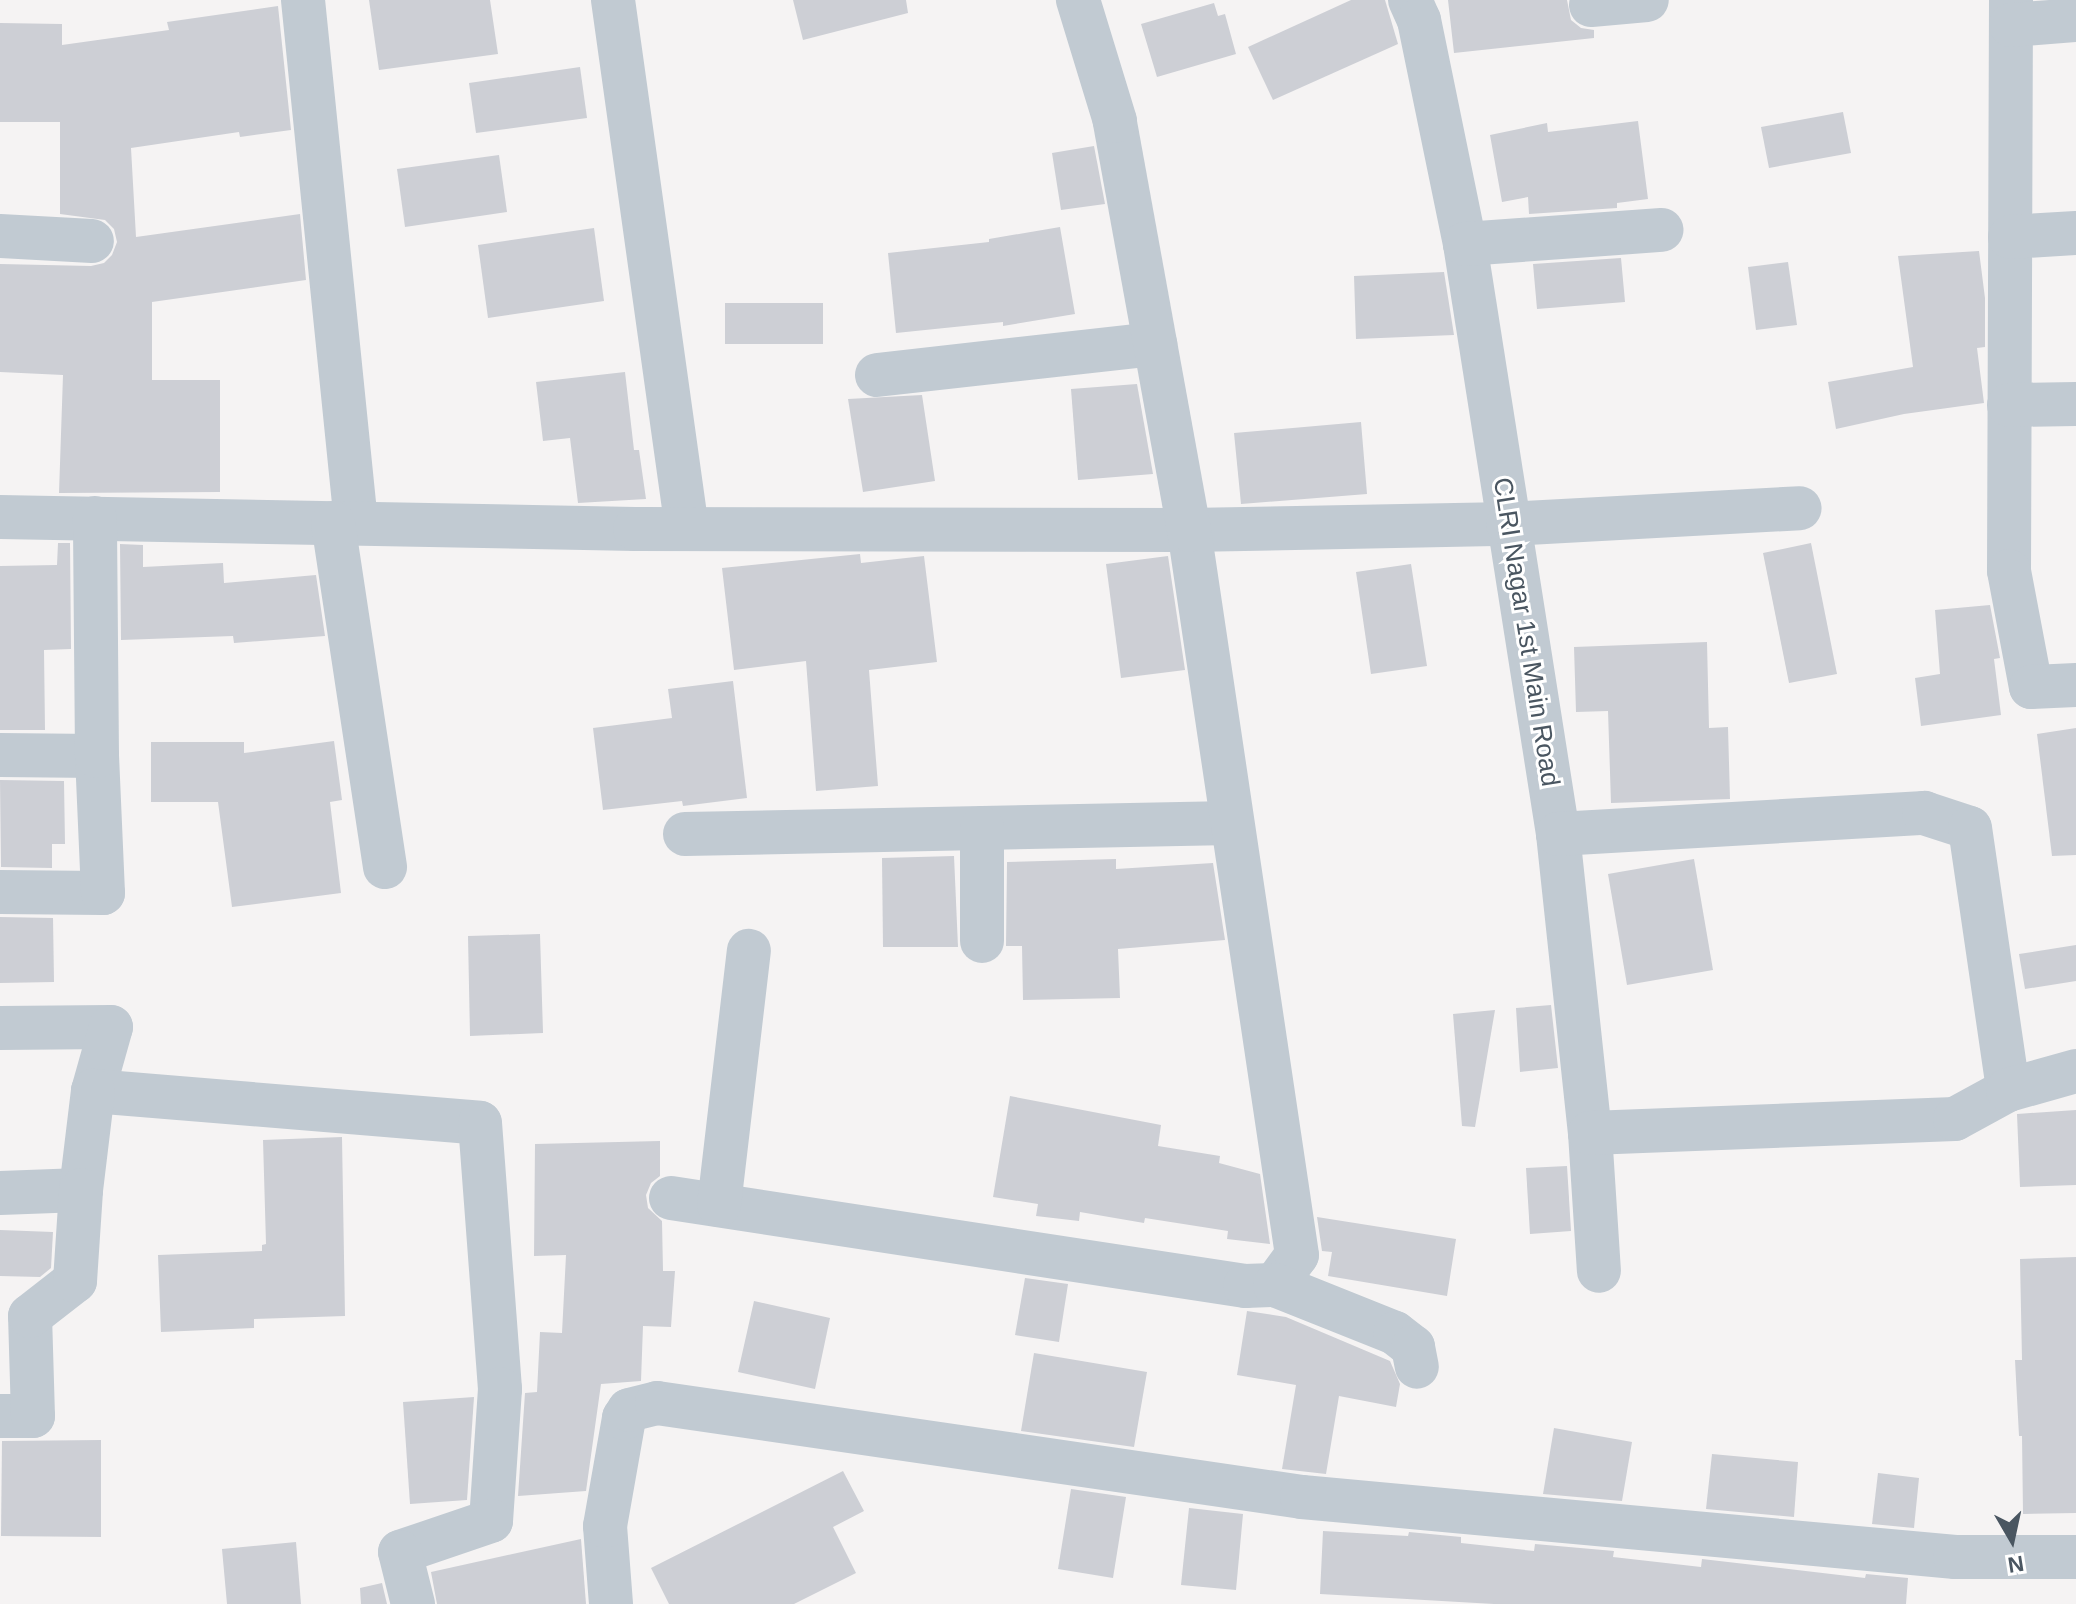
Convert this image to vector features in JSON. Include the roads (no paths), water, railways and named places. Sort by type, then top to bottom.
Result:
[{"type":"street","points":[[303,0],[344,523],[385,867]]},
{"type":"street","points":[[613,0],[687,529]]},
{"type":"street","points":[[1078,0],[1115,121],[1189,530],[1297,1255],[1275,1285]]},
{"type":"street","name":"CLRI Nagar 1st Main Road","points":[[1410,0],[1419,20],[1465,244],[1558,834],[1590,1133],[1599,1271]]},
{"type":"street","points":[[1591,5],[1647,0]]},
{"type":"street","points":[[2076,20],[2011,12],[2009,405],[2009,571],[2031,687],[2076,685]]},
{"type":"street","points":[[1465,244],[1662,230]]},
{"type":"street","points":[[2010,237],[2076,233]]},
{"type":"street","points":[[0,236],[92,241]]},
{"type":"street","points":[[877,375],[1155,344]]},
{"type":"street","points":[[2009,405],[2076,404]]},
{"type":"street","points":[[0,517],[687,529],[1189,530],[1508,524],[1800,508]]},
{"type":"street","points":[[0,892],[103,893],[97,756],[95,518]]},
{"type":"street","points":[[0,755],[97,756]]},
{"type":"street","points":[[1558,834],[1924,813],[1970,828],[2008,1090]]},
{"type":"street","points":[[685,834],[1231,823]]},
{"type":"street","points":[[982,828],[982,941]]},
{"type":"street","points":[[719,1205],[749,951]]},
{"type":"street","points":[[0,1028],[111,1027],[93,1091],[81,1190],[75,1281],[30,1316],[33,1416],[0,1416]]},
{"type":"street","points":[[1590,1133],[1955,1119],[2008,1090],[2076,1071]]},
{"type":"street","points":[[93,1091],[480,1123],[500,1389],[491,1521],[400,1552],[413,1604]]},
{"type":"street","points":[[0,1193],[81,1190]]},
{"type":"street","points":[[671,1198],[1245,1286],[1275,1285],[1395,1333],[1413,1347],[1417,1367]]},
{"type":"street","points":[[611,1604],[605,1526],[624,1418],[629,1410],[657,1403],[1302,1497],[1955,1557],[2076,1557]]}]
